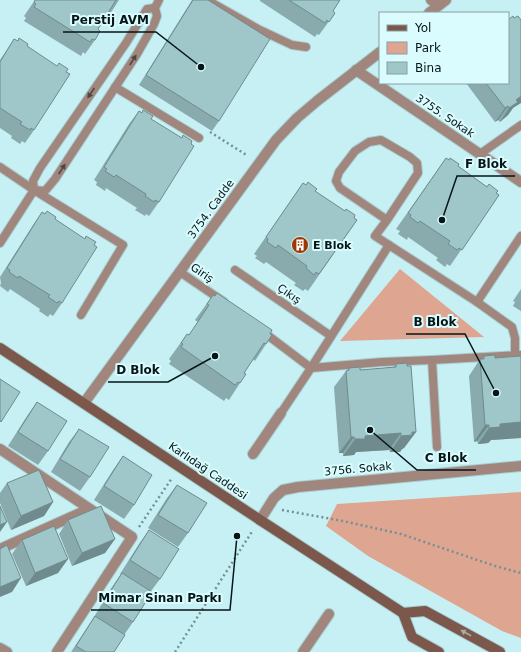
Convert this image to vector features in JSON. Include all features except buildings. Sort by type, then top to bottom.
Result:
[{"type":"main road","name":"Karlıdağ Caddesi","points":[[0,348],[403,613]]},
{"type":"main road","points":[[439,652],[412,637],[403,613],[426,611],[500,652]]},
{"type":"street","points":[[430,12],[439,2]]},
{"type":"street","name":"3754. Cadde","points":[[84,403],[276,140],[297,118],[379,53]]},
{"type":"street","name":"3755. Sokak","points":[[356,70],[521,182]]},
{"type":"street","points":[[253,454],[281,413]]},
{"type":"street","points":[[0,450],[132,537],[57,652]]},
{"type":"street","name":"3756. Sokak","points":[[260,520],[274,498],[283,490],[298,487],[521,466]]},
{"type":"street","points":[[0,549],[89,509]]},
{"type":"street","points":[[303,652],[329,614]]},
{"type":"street","points":[[0,648],[7,652]]},
{"type":"lane","points":[[34,190],[45,191],[55,179],[137,54],[154,24],[157,16],[155,8],[159,0]]},
{"type":"lane","points":[[211,1],[258,28],[292,45],[306,47]]},
{"type":"lane","points":[[0,243],[34,190],[33,181],[40,168],[126,43],[147,9],[155,8]]},
{"type":"lane","points":[[115,87],[199,138]]},
{"type":"lane","points":[[480,154],[521,125]]},
{"type":"lane","points":[[258,328],[311,368],[382,362],[518,355],[512,327],[375,236],[387,220],[418,173],[416,163],[410,157],[381,140],[369,142],[355,151],[339,172],[336,181],[340,188],[387,220]]},
{"type":"lane","points":[[0,167],[34,190],[124,245],[81,315]]},
{"type":"lane","points":[[476,302],[521,236]]},
{"type":"lane","points":[[281,413],[389,245]]},
{"type":"lane","name":"Çıkış","points":[[235,270],[331,336]]},
{"type":"lane","name":"Giriş","points":[[180,272],[227,305]]},
{"type":"lane","points":[[432,360],[436,447]]},
{"type":"path","points":[[132,537],[180,467]]},
{"type":"path","points":[[268,507],[402,534],[521,574]]},
{"type":"path","points":[[175,652],[260,520]]},
{"type":"green space","points":[[400,269],[484,337],[340,341]]},
{"type":"green space","points":[[521,492],[521,638],[502,631],[368,556],[326,526],[337,504]]},
{"type":"place","name":"Perstij AVM","points":[[201,67]]},
{"type":"place","name":"F Blok","points":[[442,220]]},
{"type":"place","name":"E Blok","points":[[300,245]]},
{"type":"place","name":"D Blok","points":[[215,356]]},
{"type":"place","name":"B Blok","points":[[496,393]]},
{"type":"place","name":"C Blok","points":[[370,430]]},
{"type":"place","name":"Mimar Sinan Parkı","points":[[237,536]]}]
